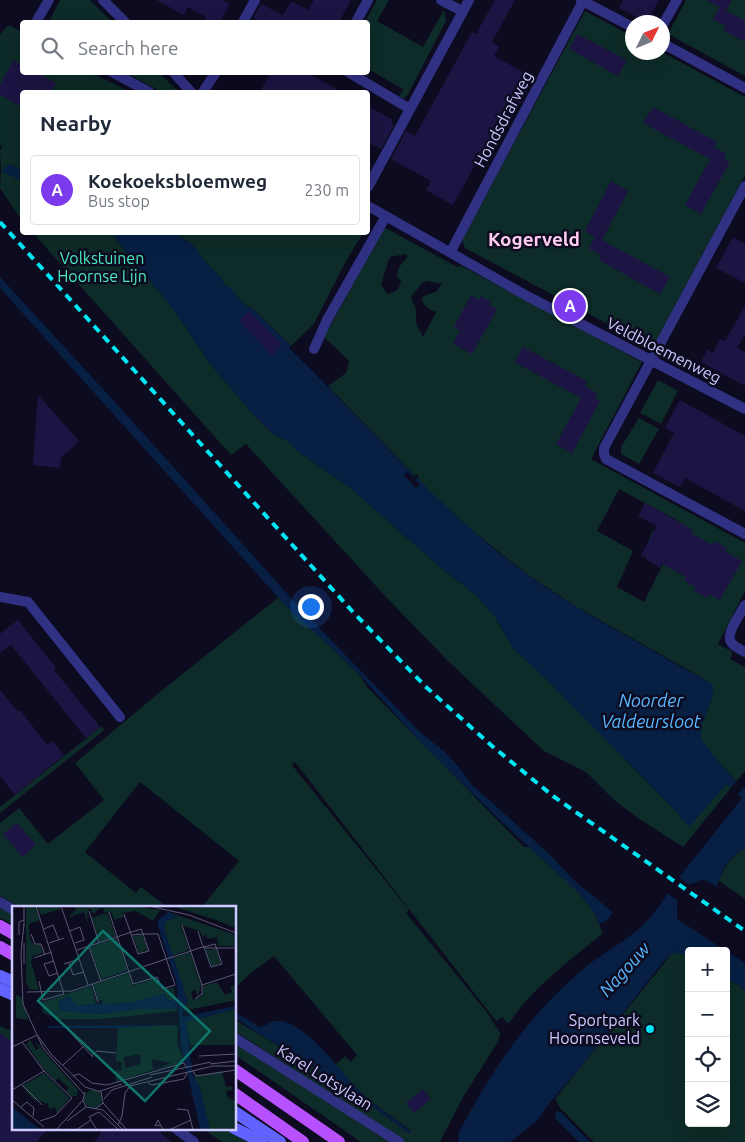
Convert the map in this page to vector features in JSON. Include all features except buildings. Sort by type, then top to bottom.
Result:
[{"type":"main road","points":[[0,926],[12,933]]},
{"type":"main road","points":[[0,947],[12,954]]},
{"type":"main road","points":[[0,976],[12,981]]},
{"type":"main road","points":[[0,989],[12,994]]},
{"type":"main road","points":[[236,1071],[340,1142]]},
{"type":"main road","points":[[236,1095],[303,1142]]},
{"type":"main road","points":[[236,1113],[280,1142]]},
{"type":"main road","points":[[236,1129],[262,1142]]},
{"type":"street","points":[[37,20],[49,0]]},
{"type":"street","points":[[103,0],[122,20]]},
{"type":"street","points":[[244,20],[256,0]]},
{"type":"street","points":[[357,20],[368,0]]},
{"type":"street","points":[[441,0],[462,11]]},
{"type":"street","points":[[370,183],[469,0]]},
{"type":"street","points":[[582,0],[625,23]]},
{"type":"street","name":"Hondsdrafweg","points":[[451,251],[582,0]]},
{"type":"street","points":[[668,15],[677,0]]},
{"type":"street","points":[[670,47],[745,88]]},
{"type":"street","points":[[118,75],[145,90]]},
{"type":"street","points":[[176,75],[190,90]]},
{"type":"street","points":[[204,90],[214,75]]},
{"type":"street","points":[[353,75],[410,109]]},
{"type":"street","points":[[745,186],[604,448],[606,459],[745,534]]},
{"type":"street","name":"Veldbloemenweg","points":[[370,207],[451,251],[527,296],[745,410]]},
{"type":"street","points":[[314,349],[327,320],[386,216]]},
{"type":"street","points":[[0,597],[28,602],[120,717]]},
{"type":"street","points":[[745,605],[730,634],[729,640],[745,652]]},
{"type":"street","points":[[0,902],[12,909]]},
{"type":"street","name":"Karel Lotsylaan","points":[[236,1039],[399,1142]]},
{"type":"street","points":[[177,1130],[194,1142]]},
{"type":"green space","points":[[60,0],[90,0],[110,20],[50,20]]},
{"type":"green space","points":[[377,0],[389,0],[377,21],[423,47],[444,10],[446,21],[407,96],[404,98],[399,97],[403,89],[370,70],[370,20],[366,20]]},
{"type":"green space","points":[[686,0],[745,0],[745,76],[670,35],[670,30]]},
{"type":"green space","points":[[585,11],[625,32],[625,60],[670,60],[670,56],[745,97],[745,175],[656,341],[647,345],[465,248],[462,240]]},
{"type":"green space","points":[[7,26],[20,31],[20,75],[95,75],[127,90],[20,90],[20,170],[10,164],[15,176],[20,180],[20,218],[0,188],[0,150],[2,147],[0,144],[0,35]]},
{"type":"green space","points":[[130,75],[161,75],[177,90],[158,90]]},
{"type":"green space","points":[[384,227],[459,268],[460,265],[642,362],[591,459],[745,543],[745,591],[718,644],[733,652],[730,659],[745,667],[745,771],[736,782],[701,741],[701,721],[706,680],[580,609],[528,575],[474,532],[436,498],[328,386],[346,373],[349,361],[324,337]],"holes":[[[406,254],[407,258],[401,264],[398,271],[397,277],[401,281],[399,287],[387,294],[381,284],[390,257]],[[428,281],[442,284],[437,291],[422,297],[426,306],[436,312],[423,337],[416,323],[416,309],[411,297],[422,283]],[[619,489],[680,522],[675,534],[675,541],[653,530],[648,541],[669,552],[644,602],[617,587],[633,551],[597,531]]]},
{"type":"green space","name":"Volkstuinen Hoornse Lijn","points":[[35,235],[113,235],[174,310],[212,366],[253,414],[273,434],[288,441],[296,450],[353,490],[441,568],[477,596],[495,617],[513,648],[677,812],[688,826],[726,784],[731,788],[683,847],[638,818],[614,800],[586,772],[544,751],[448,661],[386,597],[246,444],[231,455]]},
{"type":"green space","points":[[180,235],[362,235],[345,263],[314,324],[291,346],[252,308],[243,303],[225,285],[195,247]]},
{"type":"green space","points":[[658,380],[678,391],[661,424],[640,413]]},
{"type":"green space","points":[[639,418],[659,429],[639,464],[621,454],[621,447]]},
{"type":"green space","points":[[279,597],[358,673],[368,688],[524,847],[529,847],[560,875],[583,897],[591,908],[603,933],[529,997],[510,1022],[507,1023],[502,1017],[496,1021],[295,762],[292,765],[409,910],[406,913],[486,1011],[501,1034],[462,1099],[440,1142],[405,1142],[236,1032],[236,1021],[347,1087],[408,1133],[411,1131],[364,1096],[335,1065],[345,1056],[351,1062],[357,1055],[274,956],[236,987],[236,906],[203,906],[239,861],[140,782],[85,852],[136,893],[141,887],[166,906],[18,906],[0,896],[0,823],[19,808],[48,844],[104,800],[75,763]]},
{"type":"green space","points":[[102,726],[104,730],[0,813],[0,807]]},
{"type":"green space","points":[[745,849],[745,899],[719,881],[729,862],[736,854]]},
{"type":"green space","points":[[0,908],[12,914],[12,924],[0,918]]},
{"type":"green space","name":"Sportpark Hoornseveld","points":[[673,952],[685,954],[685,1127],[730,1127],[730,980],[745,990],[745,1142],[594,1142],[560,1108],[555,1099]]},
{"type":"green space","points":[[0,1026],[12,1031],[12,1042],[0,1033]]},
{"type":"green space","points":[[236,1044],[392,1142],[361,1142],[236,1056]]},
{"type":"green space","points":[[205,1130],[232,1130],[255,1142],[222,1142]]},
{"type":"water","points":[[10,164],[20,170],[20,180],[1,171]]},
{"type":"water","name":"Noorder Valdeursloot","points":[[113,235],[180,235],[195,247],[225,285],[291,346],[289,348],[404,466],[495,550],[561,597],[713,685],[712,700],[702,727],[702,741],[733,779],[745,788],[745,849],[734,855],[726,864],[717,887],[703,879],[691,883],[677,902],[677,919],[720,947],[685,947],[685,954],[673,953],[663,962],[579,1069],[547,1106],[538,1120],[510,1142],[458,1142],[459,1132],[514,1042],[566,984],[587,966],[631,935],[650,918],[676,881],[742,798],[726,784],[691,825],[688,826],[677,812],[513,648],[495,617],[477,596],[441,568],[353,490],[296,450],[288,441],[273,434],[253,414],[212,366],[174,310]]},
{"type":"water","points":[[0,277],[301,609],[421,733],[444,751],[459,767],[470,783],[547,852],[577,883],[613,912],[607,920],[598,923],[596,915],[580,894],[506,826],[424,746],[358,673],[284,604],[0,288]]},
{"type":"water","name":"Noorder Valdeursloot","points":[[730,953],[745,963],[745,990],[730,980]]},
{"type":"water","points":[[238,1014],[260,1027],[272,1022],[281,1021],[292,1024],[303,1031],[368,1099],[411,1132],[408,1133],[347,1087],[259,1034],[236,1018]]},
{"type":"water","points":[[556,1111],[561,1112],[590,1142],[579,1142],[555,1118]]},
{"type":"pier","points":[[408,472],[413,477],[416,474],[419,476],[415,480],[420,485],[416,488],[404,475]]},
{"type":"pier","points":[[737,780],[745,786],[736,796],[729,790]]},
{"type":"pier","points":[[677,876],[691,886],[680,902],[666,892]]},
{"type":"railway","points":[[0,222],[353,612],[426,687],[492,746],[553,796],[745,931]]},
{"type":"place","name":"Koekoeksbloemweg","points":[[570,306]]},
{"type":"place","name":"Sportpark Hoornseveld","points":[[650,1029]]},
{"type":"district","name":"Kogerveld","points":[[534,239]]},
{"type":"water label","name":"Nagouw","points":[[624,969]]}]
